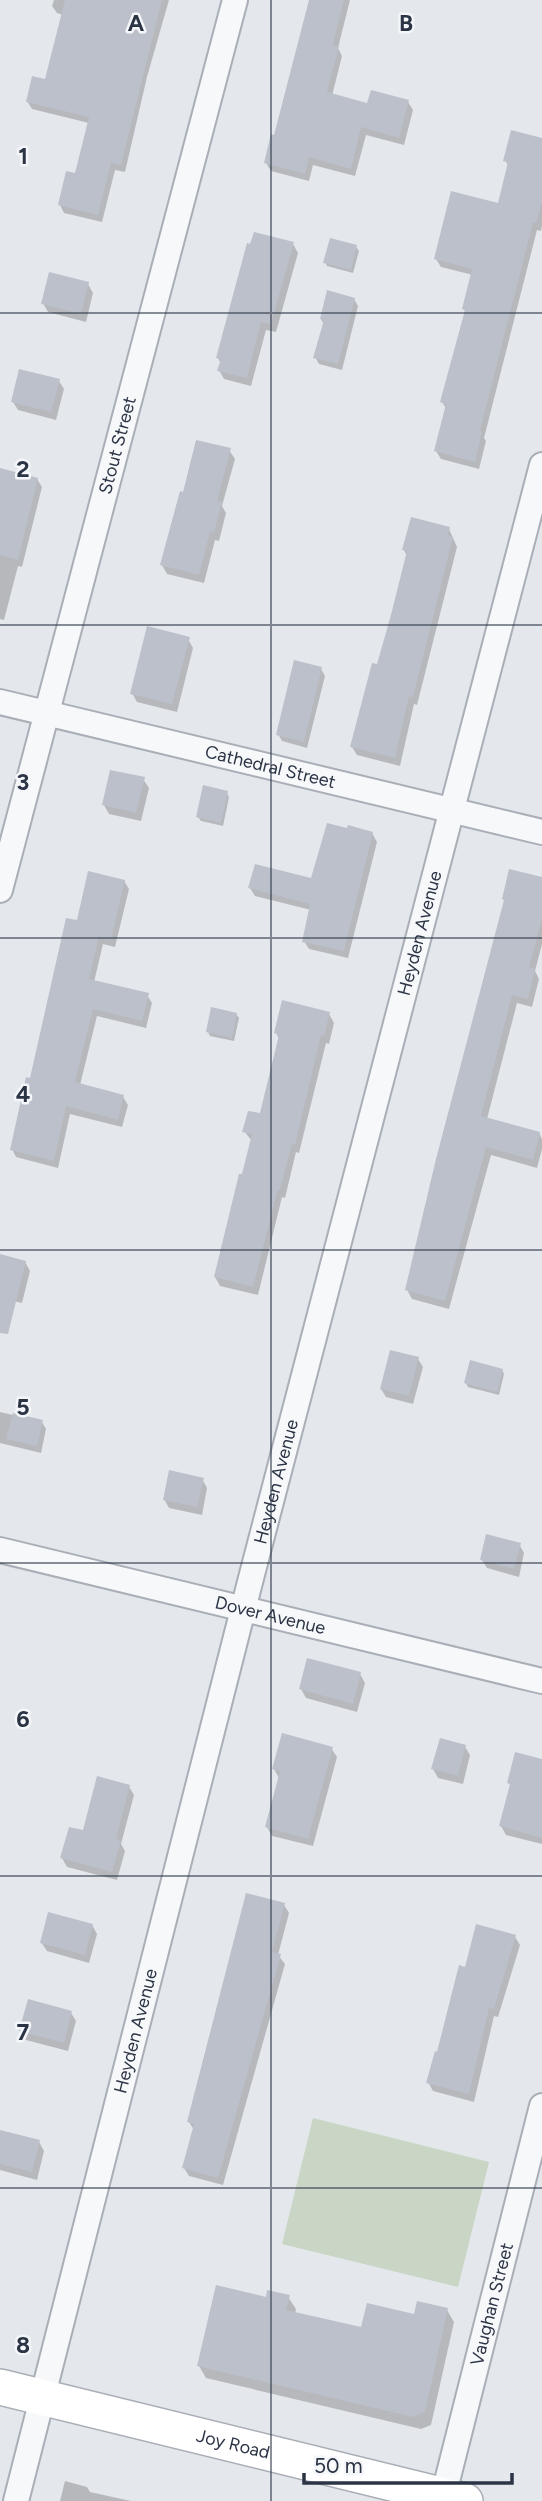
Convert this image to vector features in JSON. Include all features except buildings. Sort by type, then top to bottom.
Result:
[{"type":"main road","name":"Joy Road","points":[[0,2387],[450,2499]]},
{"type":"street","name":"Stout Street","points":[[0,890],[235,0]]},
{"type":"street","name":"Heyden Avenue","points":[[16,2501],[450,810],[542,465]]},
{"type":"street","name":"Cathedral Street","points":[[0,702],[542,832]]},
{"type":"street","name":"Dover Avenue","points":[[0,1550],[542,1681]]},
{"type":"street","name":"Vaughan Street","points":[[450,2499],[542,2106]]},
{"type":"green space","points":[[313,2118],[489,2162],[458,2287],[282,2244]]}]
